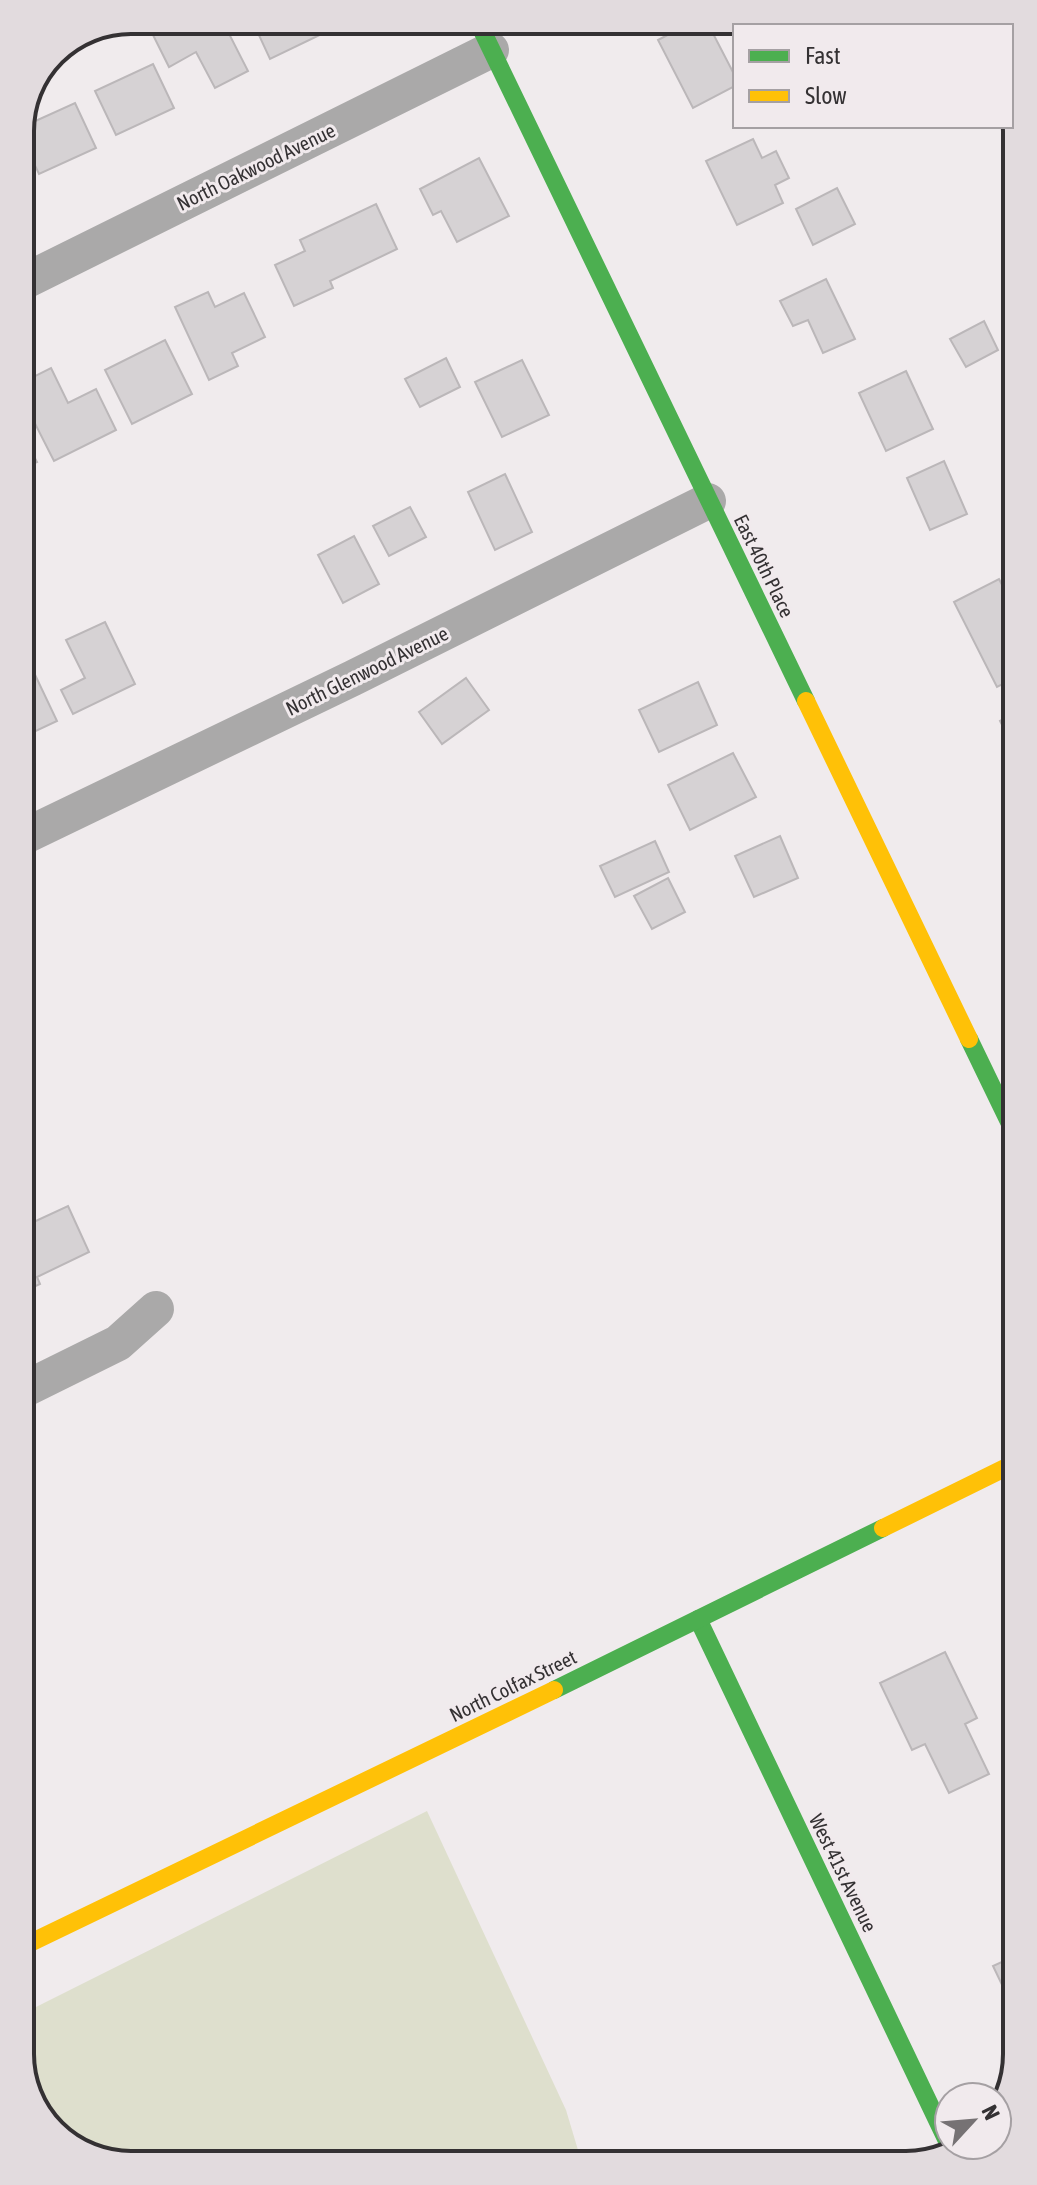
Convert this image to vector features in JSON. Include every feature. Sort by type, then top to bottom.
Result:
[{"type":"street","name":"North Oakwood Avenue","points":[[34,276],[484,35]]},
{"type":"street","name":"East 40th Place","points":[[484,35],[1003,1109]]},
{"type":"street","name":"North Glenwood Avenue","points":[[34,832],[353,678],[708,501]]},
{"type":"street","points":[[34,1385],[118,1343],[156,1309]]},
{"type":"street","name":"North Colfax Street","points":[[34,1941],[1003,1469]]},
{"type":"street","name":"West 41st Avenue","points":[[698,1619],[933,2111]]},
{"type":"green space","points":[[427,1811],[566,2110],[578,2151],[125,2151],[100,2146],[62,2123],[41,2091],[34,2054],[34,2008]]},
{"type":"building","points":[[152,34],[229,34],[248,71],[215,88],[196,52],[169,67]]},
{"type":"building","points":[[258,34],[322,34],[270,59]]},
{"type":"building","points":[[669,34],[713,34],[733,72],[733,87],[693,108],[658,40]]},
{"type":"building","points":[[153,64],[174,108],[116,135],[95,91]]},
{"type":"building","points":[[75,103],[96,148],[39,174],[34,163],[35,121]]},
{"type":"building","points":[[753,139],[762,158],[776,151],[789,178],[775,185],[783,203],[737,225],[706,161]]},
{"type":"building","points":[[479,158],[509,216],[457,242],[441,211],[433,215],[420,189]]},
{"type":"building","points":[[837,188],[855,224],[813,245],[796,209]]},
{"type":"building","points":[[376,204],[397,249],[330,281],[333,288],[294,306],[275,265],[305,251],[300,240]]},
{"type":"building","points":[[826,279],[855,339],[823,353],[808,320],[793,326],[780,301]]},
{"type":"building","points":[[208,292],[215,307],[244,293],[265,337],[232,353],[238,366],[209,380],[175,307]]},
{"type":"building","points":[[984,321],[998,350],[966,367],[950,339]]},
{"type":"building","points":[[165,340],[192,394],[132,424],[105,370]]},
{"type":"building","points":[[446,358],[460,387],[420,407],[405,379]]},
{"type":"building","points":[[522,360],[549,415],[502,437],[475,382]]},
{"type":"building","points":[[51,368],[68,403],[96,389],[116,430],[54,461],[34,422],[34,376]]},
{"type":"building","points":[[906,371],[933,429],[886,451],[859,393]]},
{"type":"building","points":[[944,461],[967,514],[930,530],[907,478]]},
{"type":"building","points":[[505,474],[532,532],[495,550],[468,492]]},
{"type":"building","points":[[410,507],[426,537],[389,556],[373,526]]},
{"type":"building","points":[[354,536],[379,584],[343,603],[318,555]]},
{"type":"building","points":[[999,579],[1003,587],[1003,684],[997,687],[954,602]]},
{"type":"building","points":[[105,622],[135,684],[73,714],[61,690],[85,678],[66,640]]},
{"type":"building","points":[[34,673],[57,721],[34,732]]},
{"type":"building","points":[[466,678],[489,710],[442,744],[419,712]]},
{"type":"building","points":[[698,682],[717,725],[659,752],[639,710]]},
{"type":"building","points":[[733,753],[756,797],[690,830],[668,785]]},
{"type":"building","points":[[780,836],[798,878],[754,897],[735,856]]},
{"type":"building","points":[[655,841],[669,872],[615,897],[600,866]]},
{"type":"building","points":[[668,878],[685,912],[652,929],[634,896]]},
{"type":"building","points":[[68,1206],[89,1252],[37,1277],[40,1284],[34,1287],[34,1222]]},
{"type":"building","points":[[945,1652],[977,1718],[965,1724],[989,1774],[949,1793],[925,1744],[912,1750],[880,1683]]},
{"type":"building","points":[[1003,1961],[1003,1987],[993,1966]]},
{"type":"traffic: fast","points":[[484,34],[806,701]]},
{"type":"traffic: fast","points":[[969,1039],[1003,1109]]},
{"type":"traffic: fast","points":[[554,1690],[883,1528]]},
{"type":"traffic: fast","points":[[698,1619],[933,2111]]},
{"type":"traffic: slow","points":[[806,701],[969,1039]]},
{"type":"traffic: slow","points":[[883,1528],[1003,1469]]},
{"type":"traffic: slow","points":[[34,1941],[554,1690]]}]
